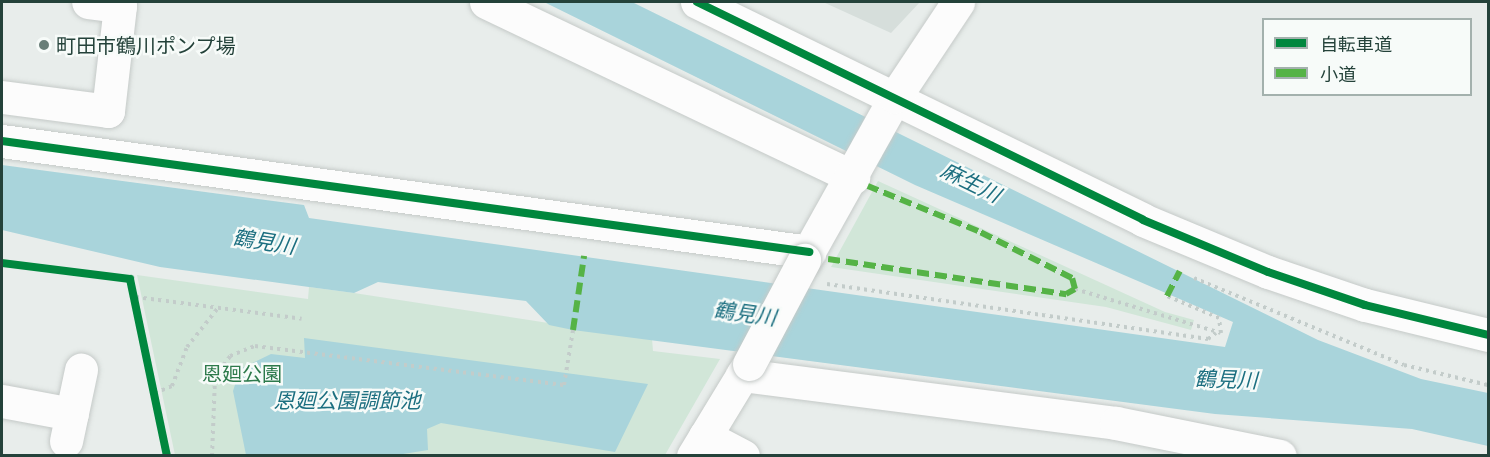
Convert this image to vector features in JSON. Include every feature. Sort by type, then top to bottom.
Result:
[{"type":"street","points":[[2,97],[108,111],[120,6],[88,2]]},
{"type":"street","points":[[486,2],[855,172]]},
{"type":"street","points":[[697,2],[893,103],[1143,220],[1268,272],[1365,304],[1488,335]]},
{"type":"street","points":[[743,456],[699,446],[810,265],[855,172],[893,103],[958,2]]},
{"type":"street","points":[[2,141],[810,265]]},
{"type":"street","points":[[745,369],[1116,423],[1280,456]]},
{"type":"street","points":[[2,401],[69,427],[81,370]]},
{"type":"path","points":[[810,265],[1208,339],[1223,329],[1219,318],[1167,296]]},
{"type":"path","points":[[1190,276],[1404,365],[1488,385]]},
{"type":"path","points":[[133,288],[138,308]]},
{"type":"path","points":[[1075,289],[1216,333]]},
{"type":"path","points":[[136,297],[302,319]]},
{"type":"path","points":[[155,393],[172,386],[187,347],[219,308]]},
{"type":"path","points":[[212,456],[215,377],[230,356],[255,346],[564,385],[573,330]]},
{"type":"path","points":[[153,383],[157,404]]},
{"type":"shaded area","points":[[823,2],[920,2],[891,33]]},
{"type":"green space","points":[[878,181],[1165,312],[1194,320],[1191,330],[1106,307],[831,267]]},
{"type":"green space","name":"恩廻公園","points":[[137,275],[308,299],[309,287],[354,293],[652,339],[653,351],[720,359],[665,455],[175,455]]},
{"type":"water","points":[[544,2],[632,2],[1318,340],[1421,379],[1488,393],[1488,446],[1412,429],[1215,414],[573,330],[549,325],[526,301],[378,282],[354,293],[160,267],[2,230],[2,165],[304,205],[309,218],[1225,347],[1233,322],[915,185]]},
{"type":"water","name":"恩廻公園調節池","points":[[304,338],[648,384],[615,452],[441,423],[427,429],[428,450],[397,455],[246,455],[233,391],[240,369],[271,354],[305,358]]},
{"type":"marked path","points":[[828,259],[1066,294],[1075,289],[1072,278],[978,231],[868,186]]},
{"type":"marked path","points":[[573,330],[584,256]]},
{"type":"marked path","points":[[1167,296],[1180,271]]},
{"type":"cycle path","points":[[697,2],[1143,220],[1268,272],[1365,305],[1488,335]]},
{"type":"cycle path","points":[[2,141],[809,252]]},
{"type":"cycle path","points":[[2,263],[130,279],[167,456]]},
{"type":"place","name":"町田市鶴川ポンプ場","points":[[44,45]]},
{"type":"water label","name":"麻生川","points":[[971,182]]},
{"type":"water label","name":"鶴見川","points":[[264,241]]},
{"type":"water label","name":"鶴見川","points":[[745,313]]},
{"type":"water label","name":"鶴見川","points":[[1226,379]]}]
